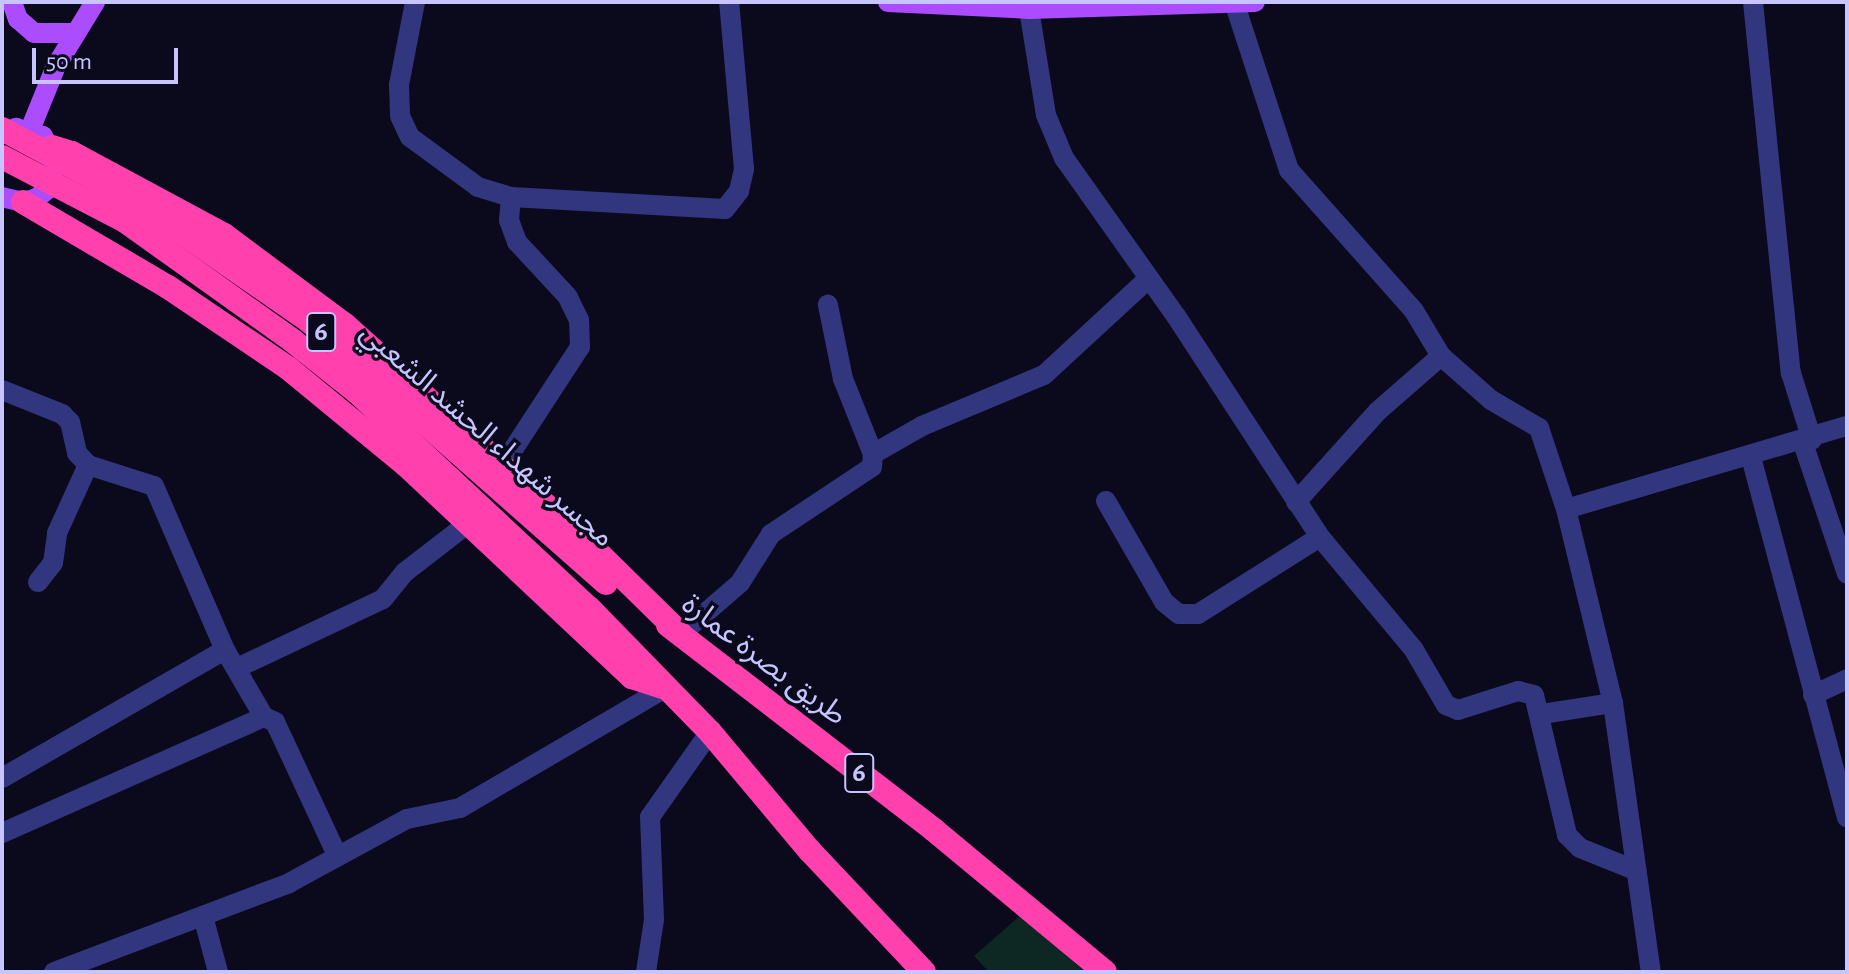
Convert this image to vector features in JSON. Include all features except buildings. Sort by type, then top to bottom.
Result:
[{"type":"highway","name":"مجسر شهداء الحشد الشعبي","points":[[10,128],[136,201],[309,321],[606,583]]},
{"type":"highway","points":[[52,147],[72,153],[224,235],[378,352],[503,465],[681,634]]},
{"type":"highway","name":"6","points":[[2,157],[125,221],[281,332],[357,392],[589,608],[710,732],[810,851],[924,972]]},
{"type":"highway","points":[[8,202],[168,287],[288,368],[406,465],[632,677],[665,688]]},
{"type":"highway","name":"طريق بصرة عمارة","points":[[606,583],[681,634],[934,830],[1105,972]]},
{"type":"main road","points":[[12,2],[18,19],[34,33],[73,33]]},
{"type":"main road","points":[[8,202],[48,189],[55,176],[52,147],[10,128],[95,2]]},
{"type":"main road","points":[[888,2],[1029,9],[1245,4]]},
{"type":"street","points":[[415,2],[399,85],[400,116],[410,137],[478,187],[511,197],[725,209],[739,191],[744,169],[729,2]]},
{"type":"street","points":[[1753,2],[1791,373],[1807,441],[1847,574]]},
{"type":"street","points":[[1245,4],[1289,170],[1414,311],[1441,356],[1491,400],[1539,428],[1566,509],[1613,703],[1651,972]]},
{"type":"street","points":[[1029,9],[1046,115],[1064,158],[1320,537],[1414,650],[1446,705],[1458,710],[1518,691],[1534,695],[1542,714],[1567,835],[1580,848],[1637,871]]},
{"type":"street","points":[[503,465],[580,347],[579,320],[568,297],[517,242],[509,220],[511,197]]},
{"type":"street","points":[[873,454],[922,426],[1044,375],[1148,279]]},
{"type":"street","points":[[681,634],[740,583],[771,534],[872,467],[873,454],[843,379],[828,305]]},
{"type":"street","points":[[1296,502],[1378,411],[1441,356]]},
{"type":"street","points":[[2,390],[62,414],[70,422],[77,453],[88,465],[154,486],[225,650],[264,717],[275,722],[337,855]]},
{"type":"street","points":[[1566,509],[1807,441],[1847,426]]},
{"type":"street","points":[[1751,457],[1847,817]]},
{"type":"street","points":[[38,582],[53,563],[57,533],[88,465]]},
{"type":"street","points":[[1106,501],[1164,602],[1179,614],[1198,614],[1320,537]]},
{"type":"street","points":[[237,668],[383,599],[405,572],[467,524]]},
{"type":"street","points":[[2,778],[225,650]]},
{"type":"street","points":[[1813,695],[1847,679]]},
{"type":"street","points":[[54,972],[289,883],[407,819],[460,808],[665,688]]},
{"type":"street","points":[[1542,714],[1613,703]]},
{"type":"street","points":[[2,833],[264,717]]},
{"type":"street","points":[[646,972],[654,920],[650,817],[710,732]]},
{"type":"street","points":[[203,916],[218,972]]},
{"type":"green space","points":[[1021,915],[1085,972],[989,972],[974,956]]}]
